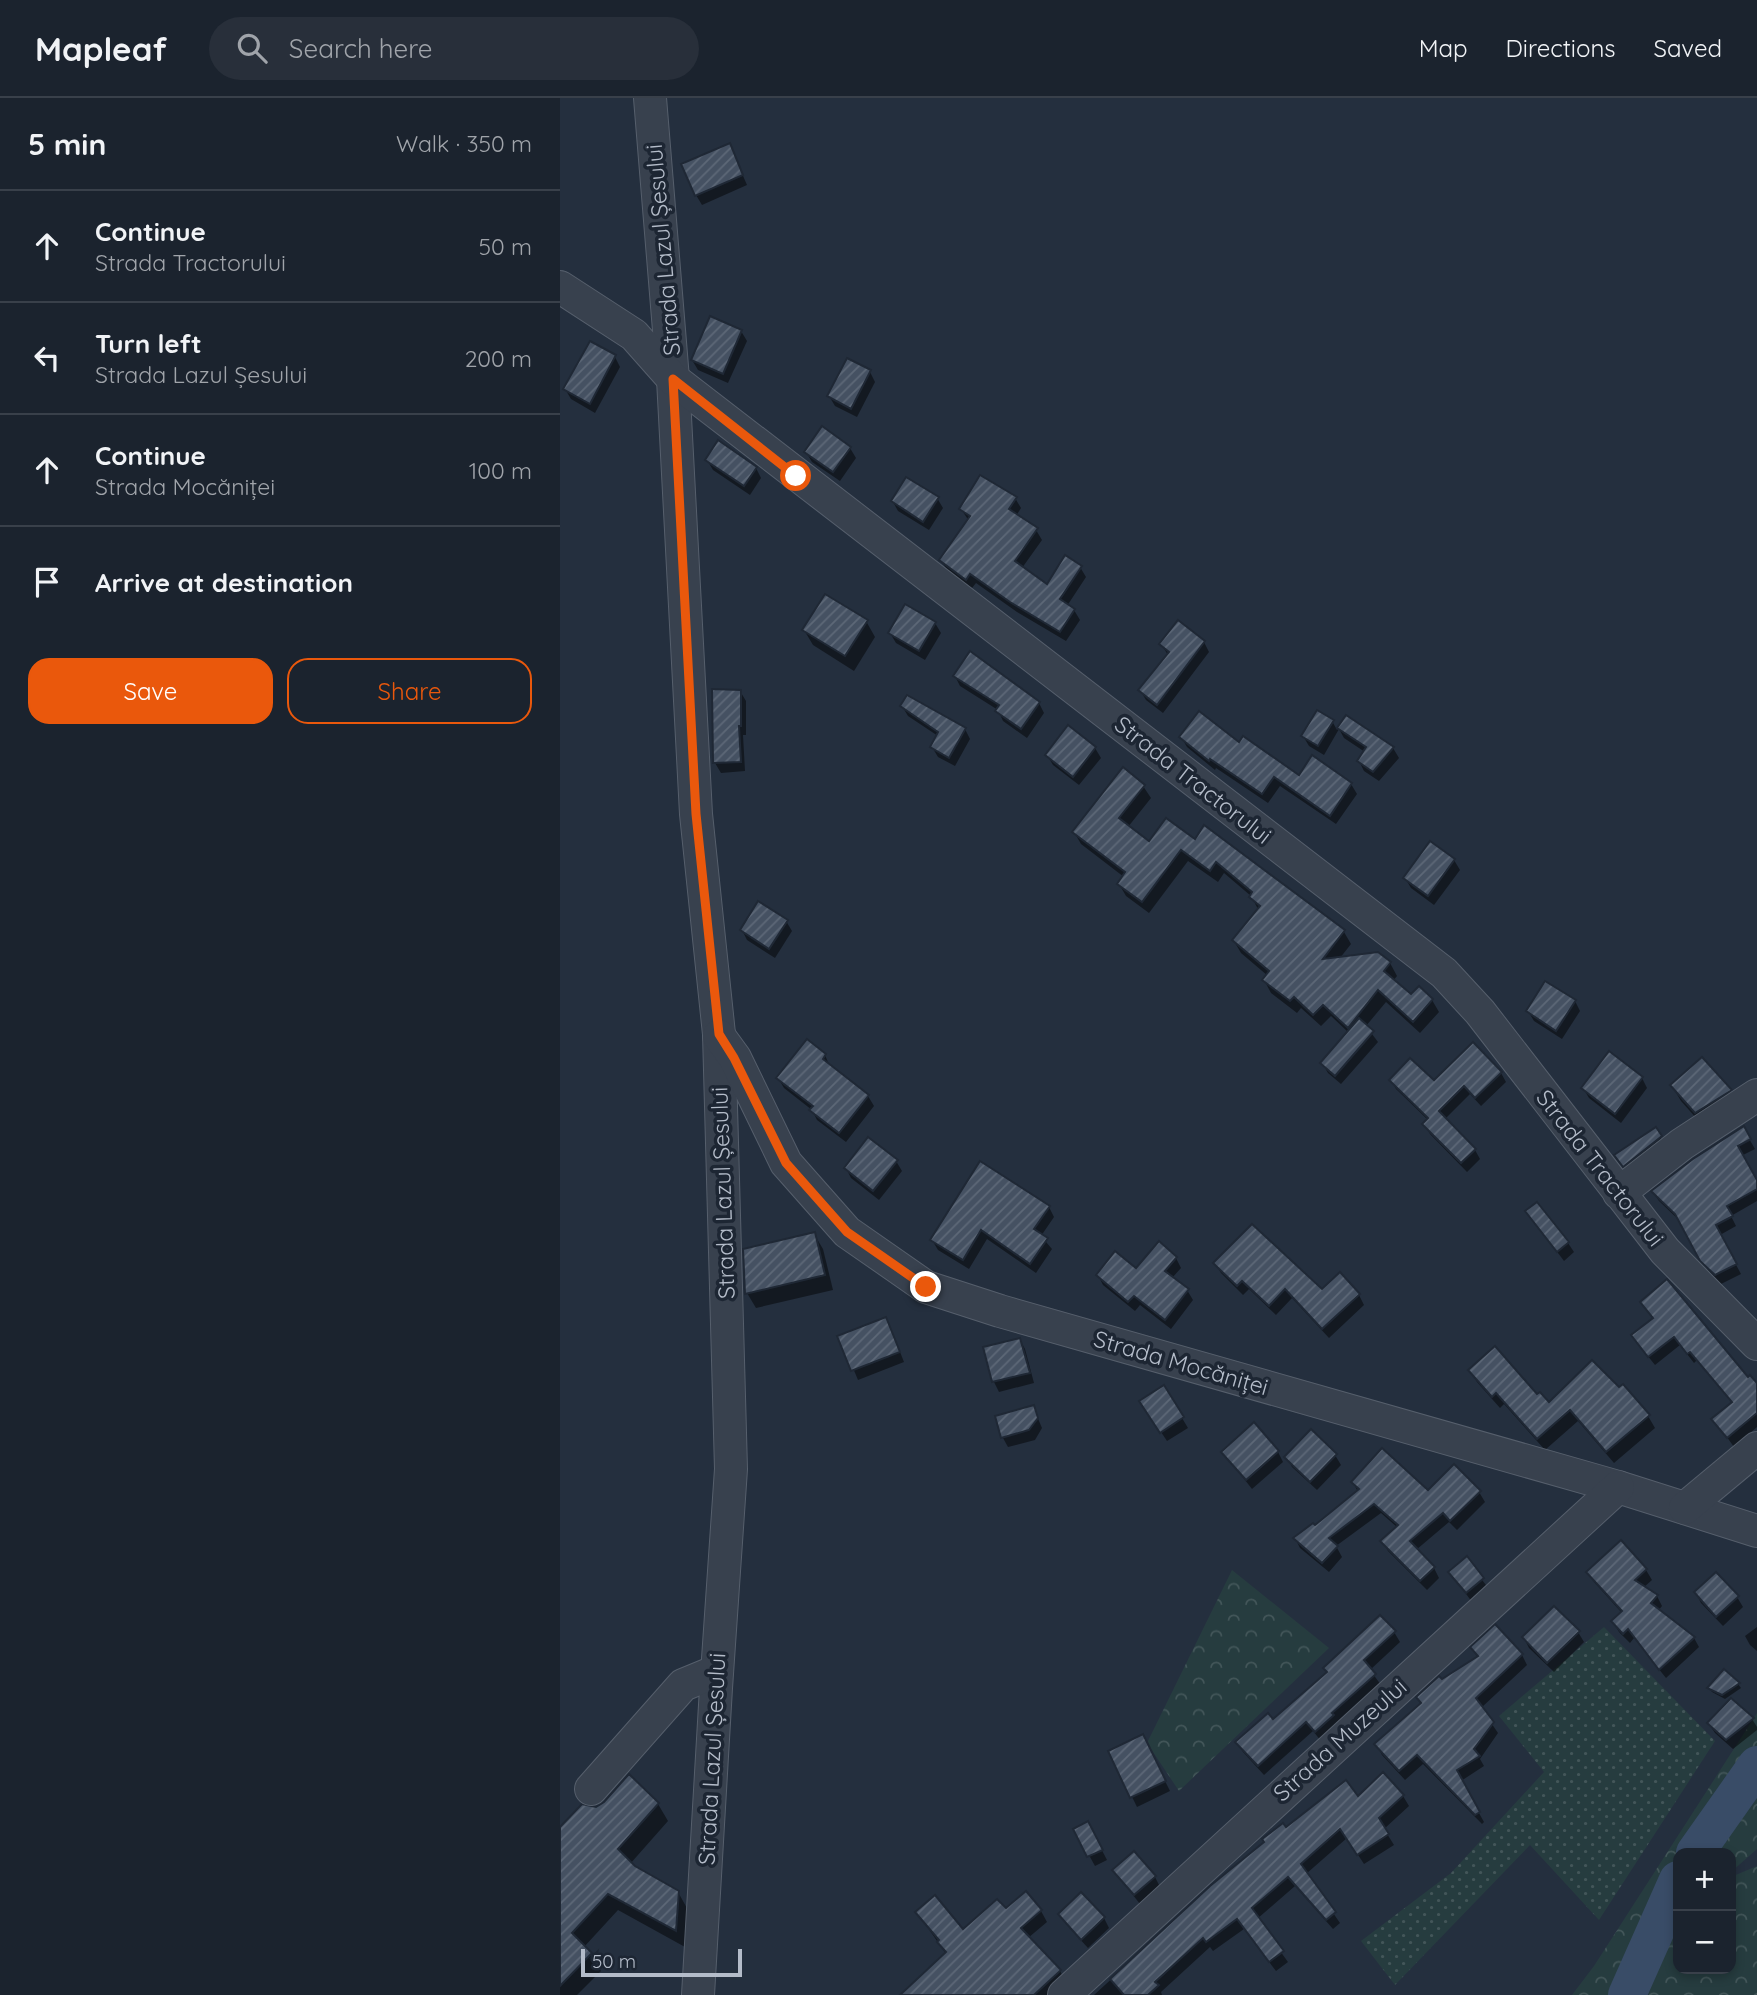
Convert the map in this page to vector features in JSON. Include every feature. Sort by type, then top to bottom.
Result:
[{"type":"street","name":"Strada Lazul Șesului","points":[[650,98],[673,379],[696,814],[719,1034],[732,1469],[698,1995]]},
{"type":"street","name":"Strada Tractorului","points":[[560,287],[634,335],[673,379],[1444,973],[1480,1012],[1665,1251],[1757,1345]]},
{"type":"street","name":"Strada Mocăniței","points":[[719,1034],[734,1058],[786,1163],[847,1232],[926,1287],[1000,1311],[1618,1487],[1757,1531]]},
{"type":"street","points":[[1619,1192],[1682,1144],[1757,1095]]},
{"type":"street","points":[[1685,1508],[1757,1448]]},
{"type":"street","name":"Strada Muzeului","points":[[1064,1995],[1618,1487]]},
{"type":"street","points":[[591,1788],[683,1685],[717,1671]]},
{"type":"green space","points":[[1232,1570],[1329,1648],[1179,1791],[1147,1743]]},
{"type":"green space","points":[[1604,1627],[1715,1741],[1599,1920],[1530,1845],[1395,1985],[1361,1941],[1451,1873],[1544,1772],[1499,1716]]},
{"type":"green space","points":[[1757,1713],[1757,1849],[1736,1868],[1736,1848],[1673,1848],[1673,1974],[1736,1974],[1736,1875],[1757,1866],[1757,1995],[1572,1995],[1594,1966]]},
{"type":"building","points":[[730,143],[743,175],[695,196],[681,164]]},
{"type":"building","points":[[710,316],[742,330],[723,374],[691,360]]},
{"type":"building","points":[[590,341],[616,355],[590,404],[563,389]]},
{"type":"building","points":[[847,358],[871,370],[851,409],[827,396]]},
{"type":"building","points":[[822,426],[851,447],[833,472],[804,452]]},
{"type":"building","points":[[718,440],[757,467],[744,486],[705,460]]},
{"type":"building","points":[[980,475],[1017,497],[1009,509],[1038,528],[1015,561],[1047,584],[1065,555],[1082,566],[1060,599],[1075,609],[1060,632],[970,574],[966,580],[939,560],[970,516],[959,509]]},
{"type":"building","points":[[906,477],[939,497],[923,522],[891,501]]},
{"type":"building","points":[[825,594],[868,620],[845,656],[802,630]]},
{"type":"building","points":[[905,604],[936,622],[919,651],[888,633]]},
{"type":"building","points":[[1178,620],[1205,641],[1157,705],[1138,690],[1169,652],[1159,644]]},
{"type":"building","points":[[970,651],[1040,702],[1021,729],[995,711],[999,705],[953,676]]},
{"type":"building","points":[[712,689],[741,690],[741,762],[713,763]]},
{"type":"building","points":[[907,695],[966,728],[949,758],[930,747],[938,732],[900,706]]},
{"type":"building","points":[[1317,710],[1334,720],[1318,746],[1301,736]]},
{"type":"building","points":[[1199,711],[1239,742],[1243,736],[1299,775],[1312,755],[1352,783],[1330,816],[1274,777],[1262,794],[1210,759],[1209,761],[1179,737]]},
{"type":"building","points":[[1346,715],[1394,747],[1373,772],[1357,761],[1366,747],[1337,728]]},
{"type":"building","points":[[1068,725],[1096,747],[1073,777],[1045,755]]},
{"type":"building","points":[[1123,767],[1145,785],[1119,818],[1149,841],[1166,818],[1195,839],[1204,825],[1345,930],[1323,959],[1378,952],[1391,962],[1384,971],[1411,994],[1419,986],[1433,999],[1413,1022],[1378,990],[1348,1028],[1323,1005],[1313,1015],[1294,997],[1290,1001],[1262,980],[1269,971],[1232,940],[1260,906],[1249,897],[1252,892],[1216,862],[1210,871],[1181,850],[1142,902],[1117,884],[1125,872],[1072,832]]},
{"type":"building","points":[[1430,841],[1455,859],[1428,896],[1403,878]]},
{"type":"building","points":[[758,901],[788,920],[769,949],[740,930]]},
{"type":"building","points":[[1545,981],[1576,1000],[1556,1031],[1526,1011]]},
{"type":"building","points":[[1359,1018],[1374,1031],[1335,1076],[1320,1063]]},
{"type":"building","points":[[807,1039],[826,1054],[823,1059],[869,1095],[839,1133],[809,1110],[813,1106],[776,1078]]},
{"type":"building","points":[[1473,1042],[1502,1072],[1475,1098],[1464,1086],[1439,1111],[1476,1149],[1461,1163],[1422,1124],[1428,1118],[1389,1080],[1410,1058],[1434,1080]]},
{"type":"building","points":[[1609,1051],[1643,1077],[1615,1114],[1581,1088]]},
{"type":"building","points":[[1702,1057],[1732,1090],[1695,1113],[1670,1085]]},
{"type":"building","points":[[1744,1126],[1751,1139],[1738,1146],[1757,1180],[1757,1189],[1727,1206],[1733,1216],[1716,1225],[1737,1264],[1715,1275],[1700,1261],[1675,1214],[1651,1191],[1693,1159]]},
{"type":"building","points":[[1656,1127],[1662,1136],[1623,1167],[1614,1155]]},
{"type":"building","points":[[868,1137],[898,1160],[873,1191],[844,1168]]},
{"type":"building","points":[[980,1161],[1050,1206],[1034,1229],[1048,1238],[1030,1264],[981,1230],[963,1260],[930,1240]]},
{"type":"building","points":[[1537,1202],[1569,1242],[1557,1252],[1525,1211]]},
{"type":"building","points":[[1252,1224],[1322,1289],[1340,1272],[1360,1294],[1322,1329],[1285,1289],[1269,1306],[1242,1281],[1237,1286],[1213,1263]]},
{"type":"building","points":[[815,1232],[825,1275],[745,1294],[743,1249]]},
{"type":"building","points":[[1159,1241],[1177,1257],[1165,1271],[1189,1289],[1165,1320],[1134,1296],[1128,1302],[1096,1275],[1115,1251],[1136,1268]]},
{"type":"building","points":[[1667,1279],[1748,1377],[1750,1375],[1757,1383],[1757,1413],[1727,1438],[1711,1419],[1732,1402],[1690,1352],[1687,1354],[1674,1337],[1648,1357],[1631,1335],[1653,1318],[1640,1302]]},
{"type":"building","points":[[886,1317],[900,1352],[851,1371],[837,1336]]},
{"type":"building","points":[[1020,1338],[1030,1373],[992,1382],[983,1347]]},
{"type":"building","points":[[1495,1346],[1537,1394],[1540,1392],[1549,1402],[1592,1360],[1619,1387],[1623,1384],[1650,1415],[1606,1452],[1570,1410],[1537,1439],[1496,1393],[1492,1397],[1468,1370]]},
{"type":"building","points":[[1164,1385],[1184,1417],[1160,1433],[1139,1401]]},
{"type":"building","points":[[1034,1405],[1038,1418],[1029,1430],[1001,1438],[995,1416]]},
{"type":"building","points":[[1254,1422],[1279,1451],[1246,1480],[1221,1452]]},
{"type":"building","points":[[1311,1429],[1337,1454],[1310,1482],[1284,1457]]},
{"type":"building","points":[[1382,1448],[1428,1490],[1454,1464],[1481,1491],[1450,1521],[1443,1513],[1410,1541],[1435,1567],[1420,1581],[1380,1541],[1398,1525],[1374,1504],[1329,1538],[1338,1546],[1322,1563],[1293,1538],[1313,1523],[1315,1525],[1359,1489],[1351,1482]]},
{"type":"building","points":[[1621,1540],[1647,1569],[1635,1580],[1658,1595],[1651,1603],[1695,1637],[1659,1670],[1628,1629],[1623,1634],[1611,1621],[1622,1611],[1586,1572]]},
{"type":"building","points":[[1467,1556],[1484,1578],[1466,1593],[1448,1572]]},
{"type":"building","points":[[1716,1572],[1739,1596],[1716,1617],[1694,1592]]},
{"type":"building","points":[[1554,1606],[1580,1631],[1547,1663],[1522,1637]]},
{"type":"building","points":[[1380,1615],[1396,1631],[1364,1660],[1376,1674],[1315,1732],[1306,1722],[1258,1766],[1235,1742],[1268,1713],[1273,1719],[1327,1672],[1323,1668]]},
{"type":"building","points":[[1495,1624],[1523,1654],[1476,1698],[1494,1722],[1474,1749],[1480,1756],[1457,1770],[1480,1812],[1475,1815],[1417,1755],[1399,1771],[1374,1744],[1421,1703],[1416,1697],[1439,1676],[1442,1679],[1478,1656],[1470,1647]]},
{"type":"building","points":[[1724,1669],[1740,1683],[1722,1695],[1707,1688]]},
{"type":"building","points":[[1731,1698],[1754,1718],[1726,1740],[1707,1723]]},
{"type":"building","points":[[1143,1734],[1166,1781],[1130,1798],[1108,1751]]},
{"type":"building","points":[[1383,1772],[1404,1795],[1379,1818],[1389,1834],[1357,1855],[1340,1829],[1301,1864],[1336,1912],[1326,1920],[1288,1877],[1252,1908],[1284,1951],[1269,1962],[1237,1919],[1206,1942],[1203,1938],[1155,1982],[1159,1985],[1148,1995],[1124,1995],[1110,1979],[1210,1886],[1264,1842],[1262,1839],[1283,1823],[1286,1827],[1346,1780],[1358,1796]]},
{"type":"building","points":[[629,1774],[659,1803],[618,1849],[635,1866],[679,1891],[676,1931],[608,1894],[572,1933],[592,1953],[560,1986],[560,1827],[582,1804],[596,1807],[604,1802]]},
{"type":"building","points":[[1088,1821],[1103,1850],[1087,1857],[1073,1829]]},
{"type":"building","points":[[1134,1851],[1156,1876],[1134,1895],[1112,1870]]},
{"type":"building","points":[[1026,1891],[1042,1910],[1021,1928],[1061,1970],[1034,1995],[900,1995],[946,1952],[915,1912],[935,1895],[963,1929],[997,1899],[1006,1908]]},
{"type":"building","points":[[1081,1892],[1105,1917],[1081,1940],[1058,1914]]},
{"type":"waterway","points":[[1699,1848],[1757,1765]]},
{"type":"waterway","points":[[1627,1995],[1673,1891]]},
{"type":"route","points":[[796,476],[673,379],[696,814],[719,1034],[734,1058],[786,1163],[847,1232],[926,1287]]}]
